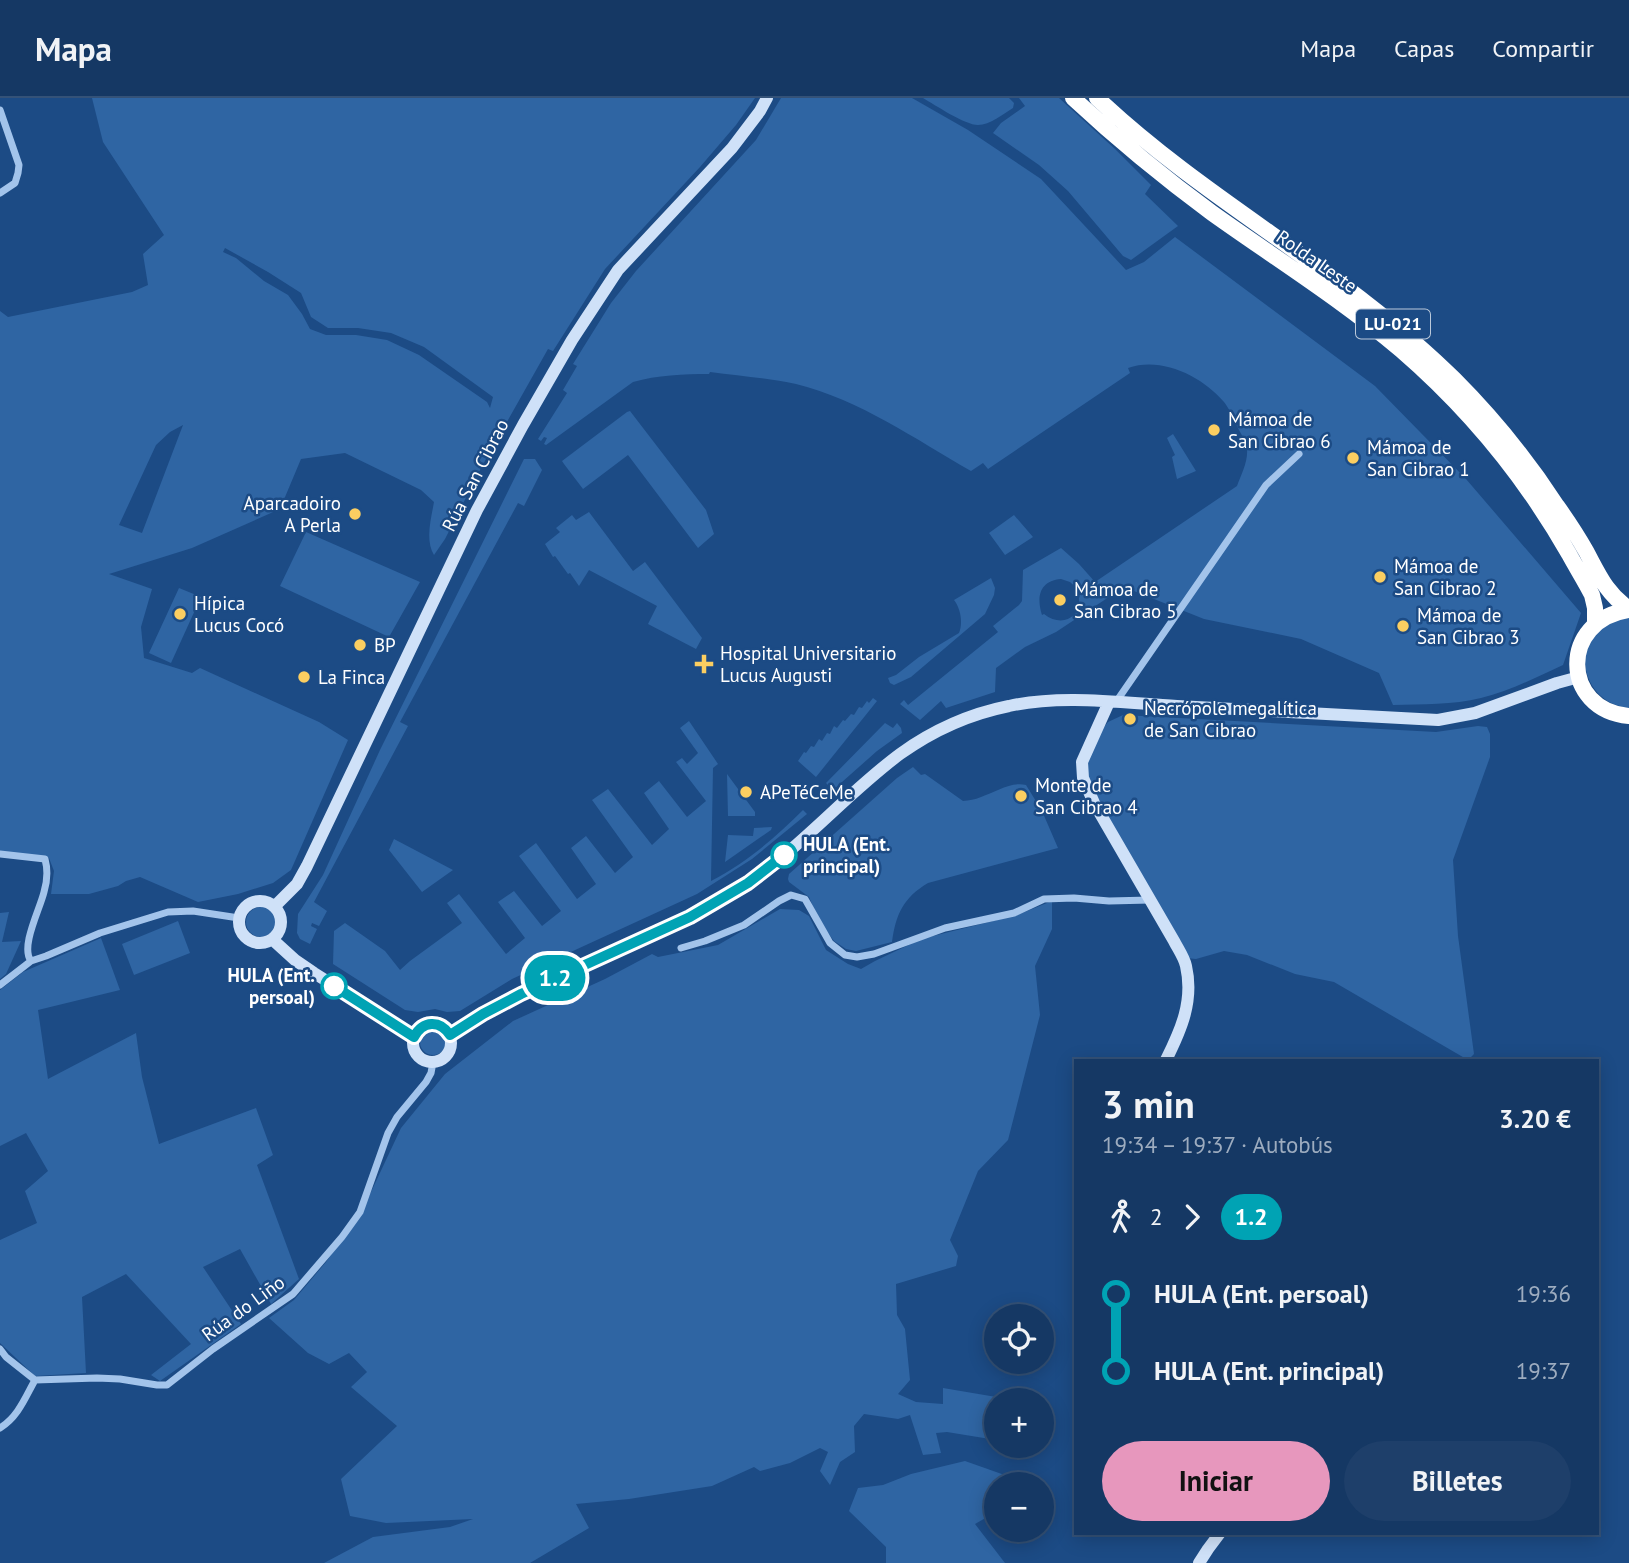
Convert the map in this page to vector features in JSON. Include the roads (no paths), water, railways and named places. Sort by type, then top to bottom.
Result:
[{"type":"highway","name":"Rolda Leste","points":[[1073,98],[1107,130],[1178,187],[1365,321],[1412,360],[1461,408],[1518,477],[1550,523],[1589,589],[1595,608],[1595,623]]},
{"type":"highway","name":"Rolda Leste","points":[[1097,98],[1190,176],[1376,309],[1447,372],[1488,414],[1520,453],[1569,523],[1608,590],[1617,601],[1629,609]]},
{"type":"highway","name":"Rolda Leste","points":[[1595,623],[1617,611],[1629,609]]},
{"type":"highway","points":[[1595,623],[1579,648],[1579,677],[1592,700],[1614,714],[1628,717]]},
{"type":"street","name":"Rúa San Cibrao","points":[[275,906],[297,884],[307,866],[477,510],[572,340],[618,270],[732,148],[767,98]]},
{"type":"street","points":[[0,110],[19,165],[15,183],[0,193]]},
{"type":"street","points":[[1167,1059],[1187,1009],[1185,964],[1094,803],[1083,778],[1082,762],[1112,702],[1266,485],[1299,454]]},
{"type":"street","points":[[450,1035],[521,994],[690,917],[748,883],[797,845],[901,753],[951,724],[973,715],[1044,700],[1438,720],[1475,713],[1579,677]]},
{"type":"street","points":[[0,854],[46,859],[45,890],[27,944],[27,956],[31,961]]},
{"type":"street","points":[[681,948],[744,925],[792,895],[804,900],[830,943],[845,955],[857,957],[874,954],[945,928],[1014,913],[1044,898],[1150,900]]},
{"type":"street","points":[[263,901],[275,906],[280,913],[282,924],[279,933],[273,940],[263,944],[248,941],[239,927],[243,909],[252,902],[263,901]]},
{"type":"street","points":[[0,985],[31,961],[100,933],[168,912],[200,911],[239,918]]},
{"type":"street","points":[[273,940],[314,974],[414,1037]]},
{"type":"street","points":[[432,1023],[443,1027],[450,1035],[450,1051],[443,1059],[433,1062],[421,1059],[417,1054],[413,1042],[421,1027],[432,1023]]},
{"type":"street","name":"Rúa do Liño","points":[[35,1380],[97,1378],[167,1385],[213,1349],[293,1294],[360,1212],[388,1133],[397,1117],[426,1082],[433,1062]]},
{"type":"street","points":[[0,1349],[35,1380],[20,1407],[8,1423],[0,1428]]},
{"type":"street","points":[[1199,1563],[1218,1535]]},
{"type":"place","name":"Mámoa de San Cibrao 6","points":[[1214,430]]},
{"type":"place","name":"Mámoa de San Cibrao 1","points":[[1353,458]]},
{"type":"place","name":"Aparcadoiro A Perla","points":[[355,514]]},
{"type":"place","name":"Mámoa de San Cibrao 2","points":[[1380,577]]},
{"type":"place","name":"Mámoa de San Cibrao 5","points":[[1060,600]]},
{"type":"place","name":"Hípica Lucus Cocó","points":[[180,614]]},
{"type":"place","name":"Mámoa de San Cibrao 3","points":[[1403,626]]},
{"type":"place","name":"BP","points":[[360,645]]},
{"type":"place","name":"Hospital Universitario Lucus Augusti","points":[[704,664]]},
{"type":"place","name":"La Finca","points":[[304,677]]},
{"type":"place","name":"Necrópole megalítica de San Cibrao","points":[[1130,719]]},
{"type":"place","name":"APeTéCeMe","points":[[746,792]]},
{"type":"place","name":"Monte de San Cibrao 4","points":[[1021,796]]},
{"type":"place","name":"HULA (Ent. principal)","points":[[784,855]]},
{"type":"place","name":"HULA (Ent. persoal)","points":[[334,986]]}]
